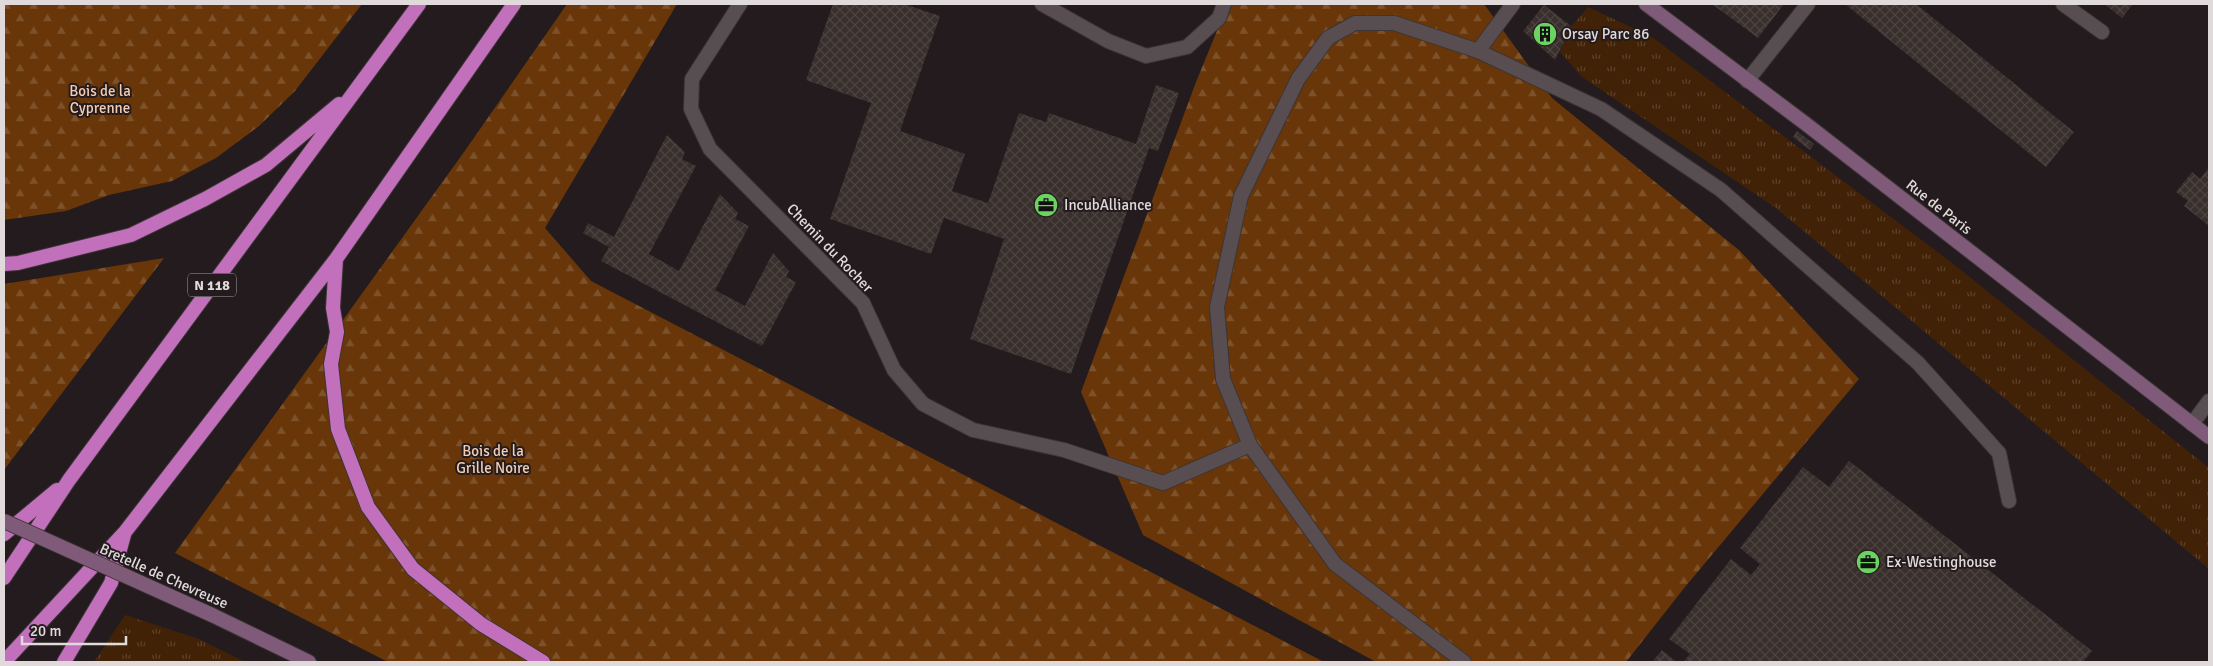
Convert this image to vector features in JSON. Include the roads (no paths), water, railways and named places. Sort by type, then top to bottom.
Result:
[{"type":"highway","name":"N 118","points":[[4,578],[69,480],[419,4]]},
{"type":"highway","points":[[4,662],[125,532],[336,259],[514,4]]},
{"type":"highway","points":[[4,264],[18,263],[132,235],[197,203],[266,165],[356,91]]},
{"type":"highway","points":[[336,259],[333,308],[337,332],[330,364],[338,429],[368,506],[413,569],[481,624],[543,662]]},
{"type":"highway","points":[[4,534],[69,480]]},
{"type":"highway","points":[[64,662],[111,583],[125,532]]},
{"type":"main road","name":"Rue de Paris","points":[[1646,4],[1806,124],[2209,437]]},
{"type":"main road","name":"Bretelle de Chevreuse","points":[[4,522],[212,615],[309,662]]},
{"type":"lane","name":"Chemin du Rocher","points":[[740,4],[692,80],[691,109],[710,149],[863,303],[894,370],[923,404],[973,430],[1064,450],[1163,482],[1250,444]]},
{"type":"lane","points":[[1042,4],[1108,41],[1146,56],[1187,47],[1219,18],[1224,4]]},
{"type":"lane","points":[[1478,52],[1514,4]]},
{"type":"lane","points":[[1747,81],[1808,4]]},
{"type":"lane","points":[[2064,4],[2102,32]]},
{"type":"lane","points":[[1464,662],[1335,564],[1250,444],[1223,379],[1217,307],[1241,196],[1298,79],[1328,38],[1355,23],[1394,23],[1478,52],[1601,109],[1721,190],[1924,370],[1999,453],[2009,501]]},
{"type":"lane","points":[[2192,424],[2209,402]]},
{"type":"place","name":"Orsay Parc 86","points":[[1545,34]]},
{"type":"place","name":"IncubAlliance","points":[[1046,205]]},
{"type":"place","name":"Ex-Westinghouse","points":[[1868,562]]},
{"type":"park label","name":"Bois de la Cyprenne","points":[[100,100]]},
{"type":"park label","name":"Bois de la Grille Noire","points":[[493,460]]}]
